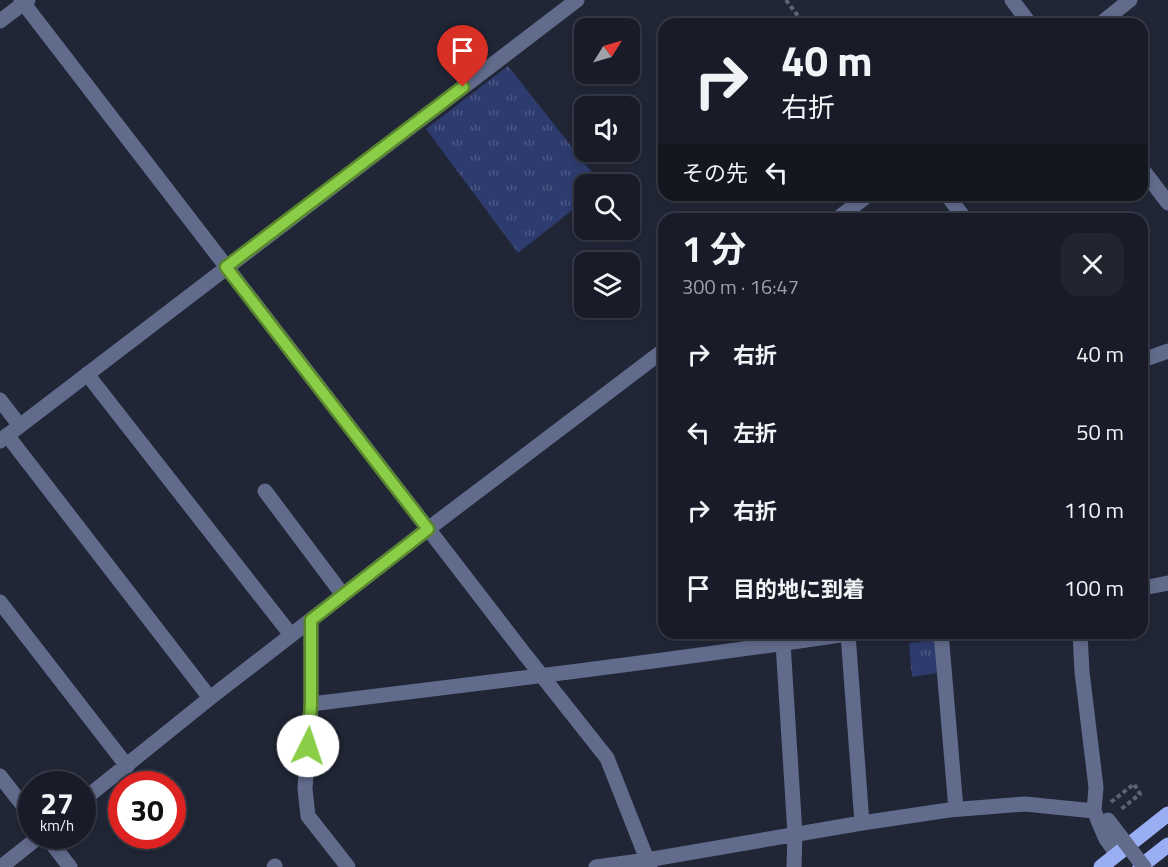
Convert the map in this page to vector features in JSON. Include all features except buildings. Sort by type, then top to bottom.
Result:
[{"type":"main road","points":[[1101,867],[1168,814]]},
{"type":"main road","points":[[1140,867],[1168,845]]},
{"type":"street","points":[[9,434],[577,0]]},
{"type":"street","points":[[1012,0],[1026,18]]},
{"type":"street","points":[[1108,18],[1130,0]]},
{"type":"street","points":[[0,21],[24,1],[226,267],[608,759],[649,863]]},
{"type":"street","points":[[1148,177],[1168,203]]},
{"type":"street","points":[[845,213],[860,201]]},
{"type":"street","points":[[1148,358],[1168,351]]},
{"type":"street","points":[[96,790],[291,635],[658,355]]},
{"type":"street","points":[[87,374],[291,635]]},
{"type":"street","points":[[0,400],[9,434],[210,698]]},
{"type":"street","points":[[265,491],[343,595]]},
{"type":"street","points":[[1148,587],[1168,583]]},
{"type":"street","points":[[0,602],[127,766]]},
{"type":"street","points":[[311,620],[311,704],[305,789],[308,816],[348,867]]},
{"type":"street","points":[[311,704],[542,676],[814,639]]},
{"type":"street","points":[[851,639],[862,823]]},
{"type":"street","points":[[942,639],[956,809]]},
{"type":"street","points":[[1080,639],[1096,788],[1094,811],[1106,839],[1117,854]]},
{"type":"street","points":[[783,644],[795,834],[794,867]]},
{"type":"street","points":[[0,776],[18,799]]},
{"type":"street","points":[[596,867],[649,863],[795,834],[956,809],[1025,804],[1094,811]]},
{"type":"street","points":[[1108,820],[1144,867]]},
{"type":"street","points":[[1,867],[24,849]]},
{"type":"street","points":[[56,849],[70,867]]},
{"type":"path","points":[[786,0],[800,18]]},
{"type":"path","points":[[1108,804],[1134,784],[1140,794],[1108,820]]},
{"type":"green space","points":[[508,66],[574,150],[574,162],[584,162],[593,174],[574,174],[574,209],[518,253],[426,129]]},
{"type":"green space","points":[[935,640],[937,673],[912,677],[909,643]]},
{"type":"route","points":[[308,746],[311,704],[311,620],[428,529],[226,267],[463,87]]}]
